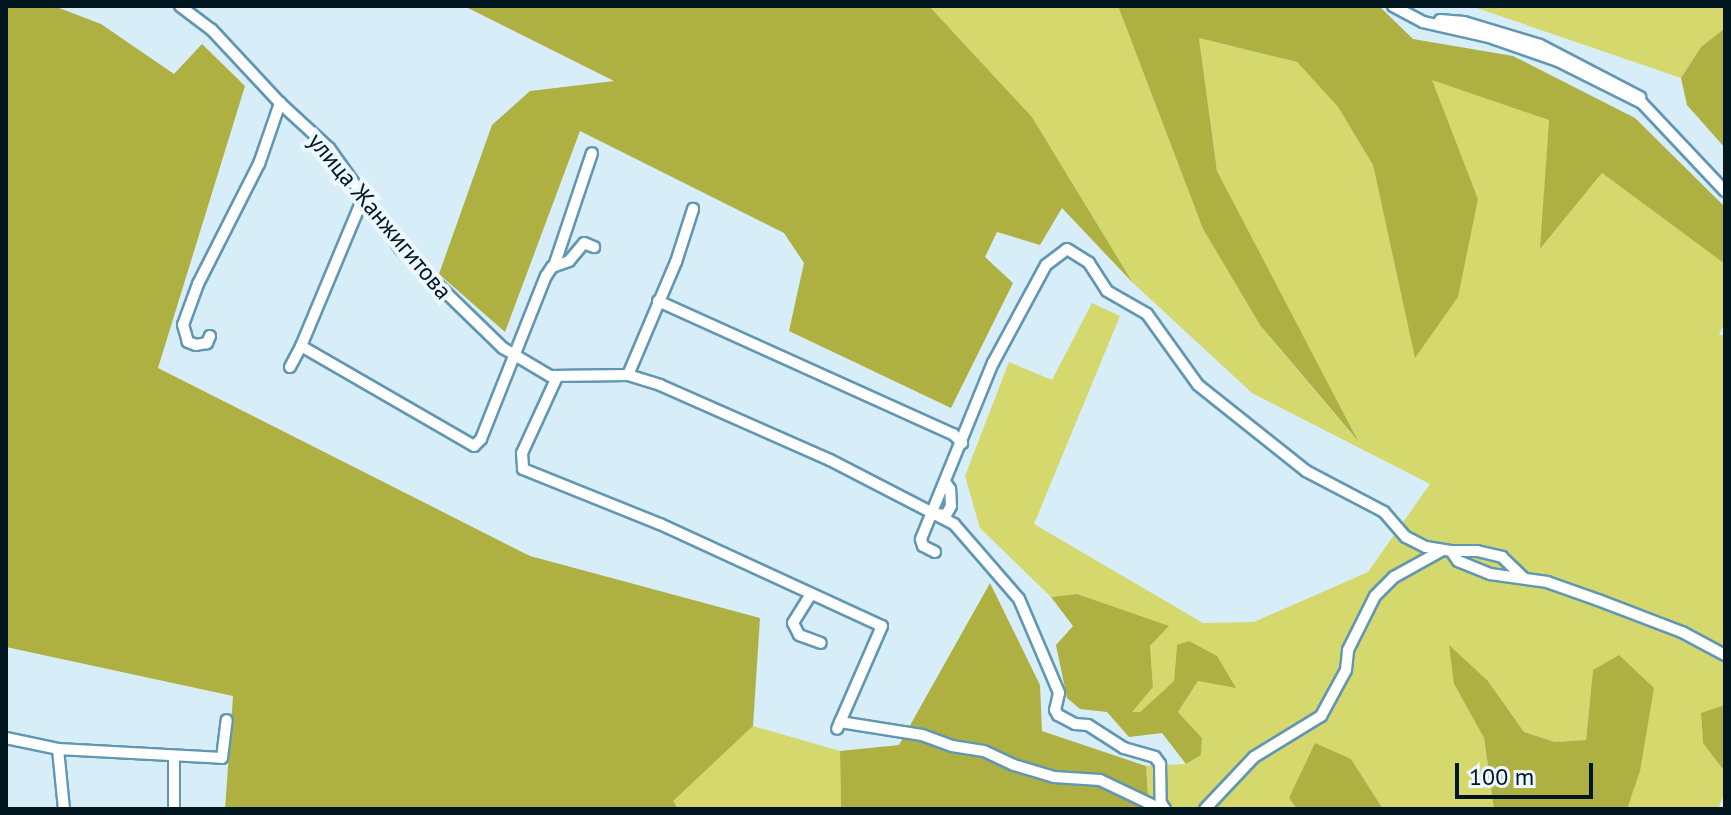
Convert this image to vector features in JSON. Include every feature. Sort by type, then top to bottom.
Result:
[{"type":"street","name":"улица Жанжигитова","points":[[180,6],[211,29],[280,103],[329,148],[392,238],[437,287],[494,341],[557,377]]},
{"type":"street","points":[[1393,6],[1423,22],[1489,37],[1558,61],[1645,106],[1725,191]]},
{"type":"street","points":[[210,336],[203,346],[188,342],[183,325],[198,284],[259,164],[280,103]]},
{"type":"street","points":[[301,346],[474,446],[481,439],[546,276],[554,266],[592,153]]},
{"type":"street","points":[[290,367],[363,198]]},
{"type":"street","points":[[628,375],[676,262],[693,209]]},
{"type":"street","points":[[554,266],[569,261],[584,243],[594,247]]},
{"type":"street","points":[[935,552],[923,546],[921,539],[993,363],[1046,265],[1067,249],[1089,263],[1107,291],[1147,314],[1198,385],[1279,451],[1323,481],[1384,512],[1406,537],[1447,551],[1477,551],[1502,557],[1523,577]]},
{"type":"street","points":[[658,301],[940,428],[962,443]]},
{"type":"street","points":[[946,483],[950,489],[951,506],[946,515],[660,385],[628,375],[557,377],[522,453],[523,469],[633,512],[882,626],[839,726],[922,735],[952,746],[984,751],[1014,765],[1054,777],[1100,780],[1163,809]]},
{"type":"street","points":[[934,511],[962,532],[985,563],[1013,588],[1059,693],[1055,710],[1058,715],[1075,724],[1088,725],[1124,748],[1155,757],[1160,764],[1163,809]]},
{"type":"street","points":[[1447,551],[1458,561],[1490,574],[1523,577],[1682,632],[1725,655]]},
{"type":"street","points":[[1205,809],[1254,757],[1321,716],[1346,670],[1348,650],[1375,596],[1394,577],[1447,551]]},
{"type":"street","points":[[811,594],[793,623],[799,635],[821,643]]},
{"type":"street","points":[[6,738],[58,749],[222,758],[227,720]]},
{"type":"street","points":[[58,749],[64,809]]},
{"type":"street","points":[[174,756],[174,809]]},
{"type":"shaded area","points":[[6,6],[54,6],[101,24],[174,74],[202,44],[245,86],[158,368],[530,556],[760,618],[753,726],[673,801],[678,809],[225,809],[233,696],[6,647]]},
{"type":"shaded area","points":[[464,6],[929,6],[1032,117],[1133,283],[1062,208],[1040,245],[997,232],[985,257],[1013,283],[951,408],[789,331],[804,263],[784,233],[580,131],[505,332],[439,274],[492,125],[530,91],[614,81]]},
{"type":"shaded area","points":[[929,6],[1118,6],[1203,229],[1260,325],[1354,437],[1217,171],[1199,38],[1297,62],[1338,107],[1373,165],[1415,357],[1478,199],[1431,79],[1549,120],[1541,248],[1602,173],[1725,264],[1725,321],[1719,335],[1725,335],[1725,705],[1701,714],[1703,743],[1725,772],[1725,792],[1718,809],[1627,809],[1630,797],[1593,670],[1586,740],[1555,742],[1524,732],[1488,681],[1454,684],[1484,738],[1494,809],[1383,809],[1351,759],[1289,798],[1297,809],[1149,809],[1146,766],[1186,764],[1201,755],[1202,738],[1178,712],[1198,681],[1235,687],[1177,645],[1174,681],[1140,712],[1131,712],[1153,687],[1150,646],[1168,627],[1077,594],[1051,597],[980,528],[965,476],[1009,362],[1052,380],[1092,303],[1120,316],[1034,524],[1203,623],[1254,622],[1368,572],[1430,484],[1252,393],[1133,283],[1032,117]]},
{"type":"shaded area","points":[[1118,6],[1379,6],[1413,39],[1513,56],[1635,118],[1725,207],[1725,264],[1602,173],[1540,249],[1549,120],[1432,80],[1478,199],[1458,297],[1415,358],[1373,165],[1338,107],[1297,62],[1199,38],[1217,171],[1358,441],[1260,325],[1203,229]]},
{"type":"shaded area","points":[[1471,6],[1725,6],[1725,28],[1701,47],[1681,78]]},
{"type":"shaded area","points":[[1725,28],[1725,148],[1687,105],[1681,78],[1701,47]]},
{"type":"shaded area","points":[[990,583],[1040,685],[1042,731],[1146,766],[1149,809],[841,809],[840,751],[899,745]]},
{"type":"shaded area","points":[[1077,594],[1169,626],[1150,646],[1153,687],[1132,712],[1140,712],[1174,681],[1177,645],[1189,641],[1217,656],[1236,688],[1198,681],[1178,712],[1202,738],[1201,755],[1186,764],[1162,733],[1129,737],[1107,712],[1080,709],[1067,698],[1056,645],[1073,626],[1051,597]]},
{"type":"shaded area","points":[[1449,645],[1488,681],[1524,732],[1555,742],[1586,740],[1593,670],[1619,655],[1654,688],[1640,771],[1627,809],[1494,809],[1484,738],[1454,684]]},
{"type":"shaded area","points":[[1725,705],[1725,772],[1703,743],[1701,713]]},
{"type":"shaded area","points":[[753,726],[840,751],[841,809],[678,809],[672,801]]},
{"type":"shaded area","points":[[1315,743],[1351,759],[1383,809],[1297,809],[1289,798]]}]
